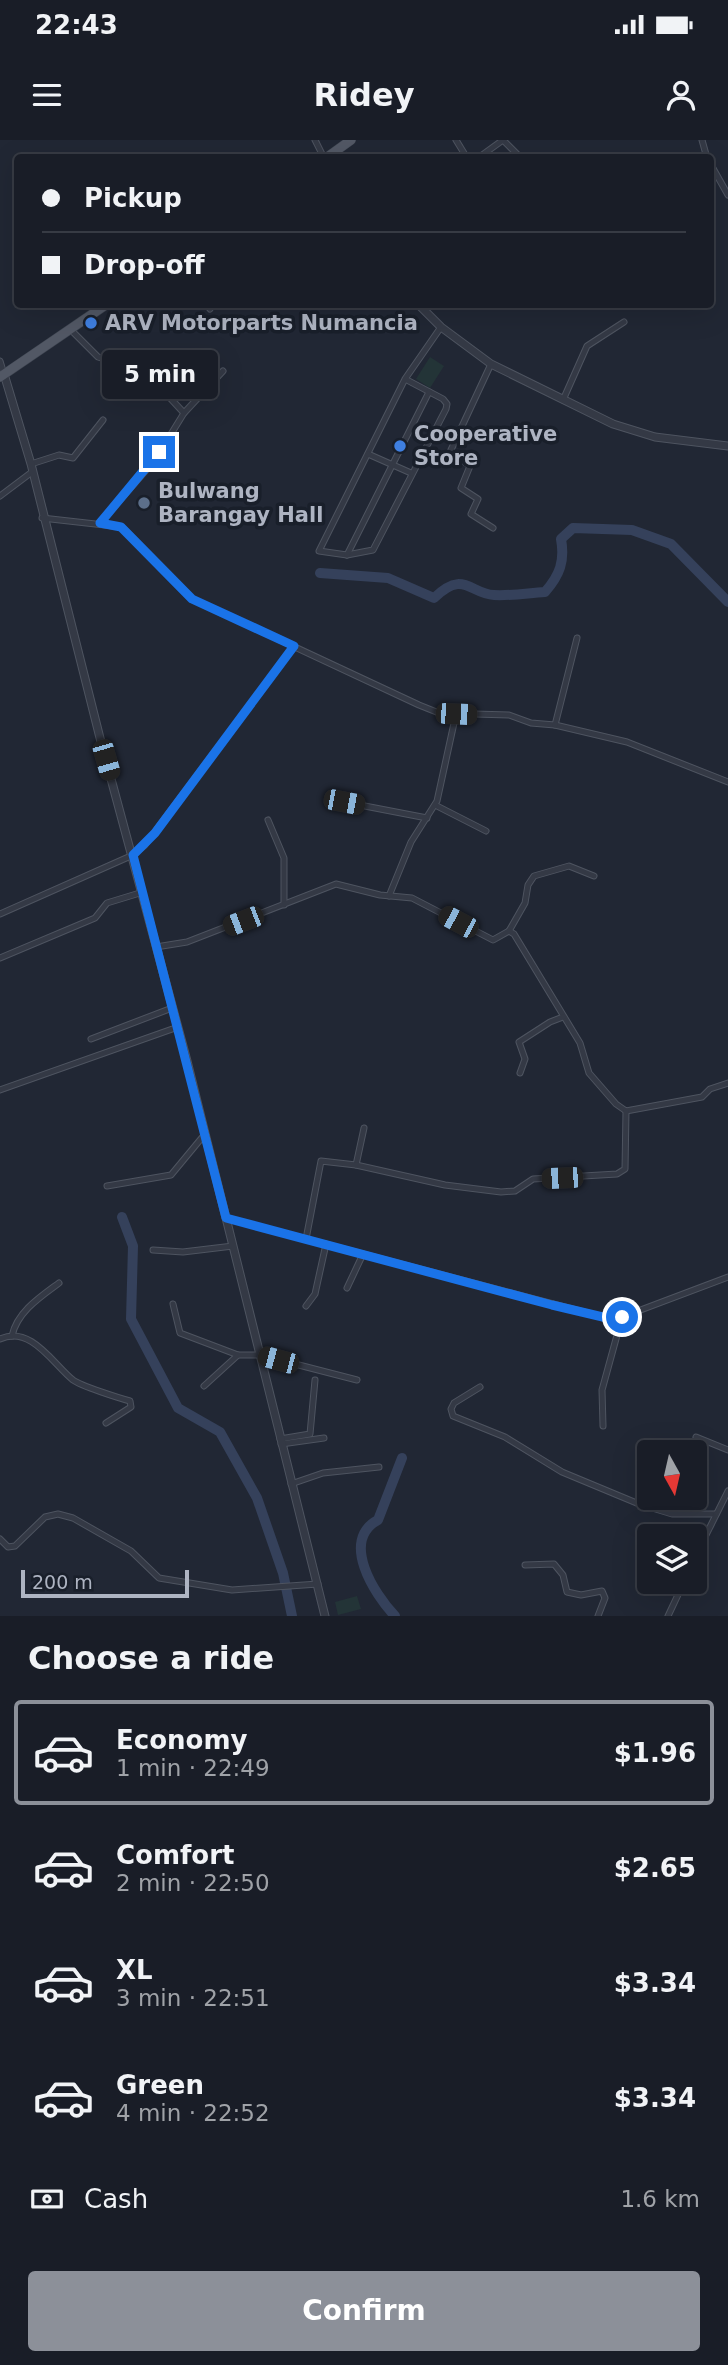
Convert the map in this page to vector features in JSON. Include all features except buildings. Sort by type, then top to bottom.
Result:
[{"type":"main road","points":[[331,154],[351,140]]},
{"type":"main road","points":[[2,375],[101,308]]},
{"type":"street","points":[[484,154],[503,140],[517,154]]},
{"type":"street","points":[[714,170],[728,195]]},
{"type":"street","points":[[422,308],[441,327],[491,364],[563,400],[640,434],[728,446]]},
{"type":"street","points":[[563,400],[587,346],[624,322]]},
{"type":"street","points":[[405,379],[443,399],[447,404],[446,409],[373,550],[347,555],[319,551],[405,379],[441,327]]},
{"type":"street","points":[[71,329],[98,356],[146,372],[184,413]]},
{"type":"street","points":[[0,361],[31,468],[178,1027],[325,1616]]},
{"type":"street","points":[[491,364],[450,452],[470,466],[461,488],[478,499],[471,514],[493,528]]},
{"type":"street","points":[[163,390],[188,366]]},
{"type":"street","points":[[100,523],[155,460],[184,413],[223,371]]},
{"type":"street","points":[[347,555],[390,464],[429,392]]},
{"type":"street","points":[[0,496],[31,468],[59,455],[73,458],[103,419]]},
{"type":"street","points":[[368,454],[411,473]]},
{"type":"street","points":[[42,518],[121,527],[192,599],[370,685],[439,713],[509,715],[531,723],[555,725],[646,748],[728,782]]},
{"type":"street","points":[[555,725],[577,638]]},
{"type":"street","points":[[0,914],[133,855],[155,833],[294,646]]},
{"type":"street","points":[[389,896],[411,842],[435,805],[442,786],[456,714]]},
{"type":"street","points":[[344,802],[427,818]]},
{"type":"street","points":[[435,805],[486,831]]},
{"type":"street","points":[[268,820],[284,858],[284,905]]},
{"type":"street","points":[[156,947],[187,942],[336,884],[389,896],[412,898],[493,940],[509,931],[525,902],[528,885],[534,876],[553,868],[569,866],[594,876]]},
{"type":"street","points":[[0,958],[95,918],[107,903],[143,892]]},
{"type":"street","points":[[509,931],[514,934],[580,1043],[589,1073],[616,1104],[626,1111],[702,1097],[710,1089],[728,1083]]},
{"type":"street","points":[[91,1039],[172,1008]]},
{"type":"street","points":[[520,1073],[525,1059],[519,1042],[550,1021],[563,1017]]},
{"type":"street","points":[[0,1090],[178,1027]]},
{"type":"street","points":[[306,1239],[319,1162],[356,1165],[445,1185],[501,1192],[515,1191],[533,1179],[618,1174],[625,1169],[626,1111]]},
{"type":"street","points":[[356,1165],[364,1128]]},
{"type":"street","points":[[107,1186],[171,1175],[205,1134]]},
{"type":"street","points":[[226,1218],[598,1316],[622,1317],[728,1277]]},
{"type":"street","points":[[306,1306],[315,1294],[326,1244]]},
{"type":"street","points":[[153,1250],[183,1252],[233,1246]]},
{"type":"street","points":[[347,1288],[363,1254]]},
{"type":"street","points":[[12,1336],[22,1315],[59,1283]]},
{"type":"street","points":[[173,1304],[180,1333],[238,1355],[260,1355],[357,1380]]},
{"type":"street","points":[[603,1426],[602,1390],[622,1317]]},
{"type":"street","points":[[0,1339],[12,1336],[40,1346],[82,1385],[130,1401],[131,1406],[106,1423]]},
{"type":"street","points":[[204,1386],[238,1355]]},
{"type":"street","points":[[280,1441],[310,1434],[315,1380]]},
{"type":"street","points":[[480,1387],[454,1403],[451,1409],[453,1416],[505,1437],[562,1472],[639,1504],[672,1514],[716,1514]]},
{"type":"street","points":[[696,1437],[728,1450]]},
{"type":"street","points":[[280,1441],[324,1438]]},
{"type":"street","points":[[291,1484],[323,1473],[379,1467]]},
{"type":"street","points":[[707,1532],[728,1491]]},
{"type":"street","points":[[0,1539],[8,1547],[15,1546],[45,1517],[58,1514],[73,1518],[131,1551],[159,1578],[232,1590],[318,1584]]},
{"type":"street","points":[[525,1565],[554,1564],[563,1575],[567,1592],[581,1595],[602,1591],[605,1598],[598,1616]]},
{"type":"street","points":[[668,1616],[678,1594]]},
{"type":"shaded area","points":[[430,357],[444,366],[430,388],[416,379]]},
{"type":"shaded area","points":[[357,1596],[361,1609],[338,1615],[335,1602]]},
{"type":"waterway","points":[[320,573],[388,578],[434,598],[453,585],[460,584],[494,595],[545,592],[560,567],[561,539],[573,528],[632,530],[671,544],[728,602]]},
{"type":"waterway","points":[[122,1217],[133,1246],[131,1319],[178,1408],[220,1432],[257,1498],[283,1573],[292,1616]]},
{"type":"waterway","points":[[395,1616],[370,1581],[361,1553],[362,1540],[367,1529],[378,1520],[402,1458]]},
{"type":"place","name":"ARV Motorparts Numancia","points":[[91,323]]},
{"type":"place","name":"Cooperative Store","points":[[400,446]]},
{"type":"place","name":"Bulwang Barangay Hall","points":[[144,503]]},
{"type":"route","points":[[159,452],[100,523],[121,527],[192,599],[294,646],[155,833],[133,855],[226,1218],[552,1305],[607,1318],[622,1317]]}]
